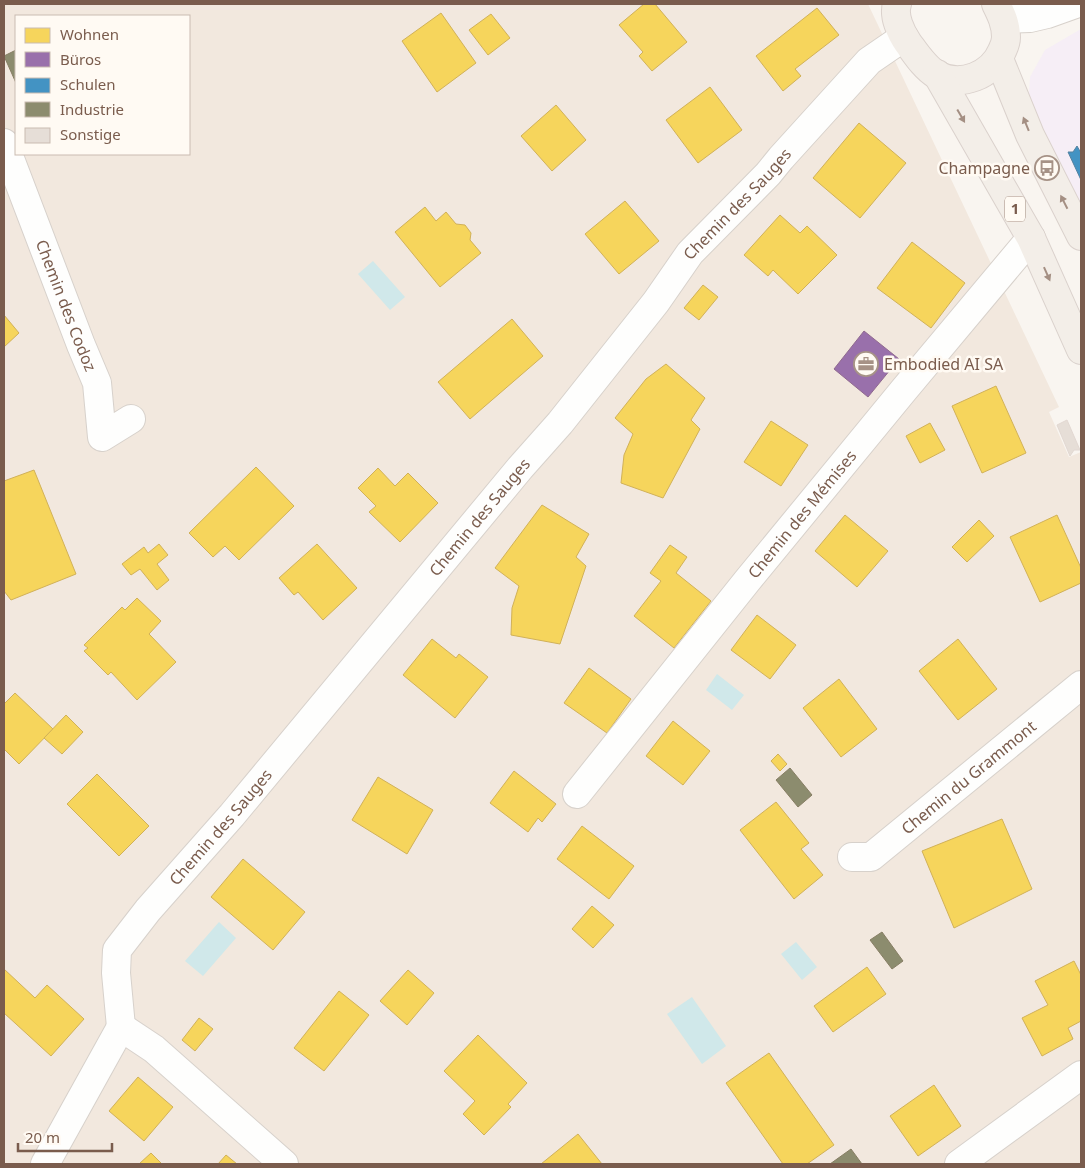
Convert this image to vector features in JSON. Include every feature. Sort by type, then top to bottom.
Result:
[{"type":"main road","points":[[896,4],[895,9],[900,28],[921,61],[936,74],[952,80],[974,78],[990,69],[999,59],[1006,36],[1000,11]]},
{"type":"main road","points":[[999,59],[1030,135],[1081,236]]},
{"type":"main road","name":"1","points":[[936,74],[1031,238],[1081,350]]},
{"type":"street","points":[[1000,11],[1030,18],[1075,4]]},
{"type":"street","name":"Chemin des Sauges","points":[[121,1027],[116,973],[117,950],[148,910],[232,815],[520,468],[560,423],[656,302],[690,253],[768,174],[869,62],[904,37]]},
{"type":"street","name":"Chemin des Codoz","points":[[4,143],[97,383],[102,437],[131,419]]},
{"type":"street","name":"Chemin des Mémises","points":[[577,794],[890,406],[1031,238]]},
{"type":"street","name":"Chemin du Grammont","points":[[852,858],[871,857],[1081,685]]},
{"type":"street","points":[[45,1164],[121,1027],[154,1049],[284,1164]]},
{"type":"street","points":[[959,1164],[1081,1075]]},
{"type":"shaded area","points":[[4,4],[868,4],[1059,407],[1049,412],[1069,457],[1081,452],[1081,1164],[4,1164]]},
{"type":"shaded area","points":[[1081,29],[1081,206],[1028,109],[1030,77],[1045,50]]},
{"type":"water","points":[[373,261],[405,297],[390,310],[358,274]]},
{"type":"water","points":[[717,674],[744,695],[732,710],[706,690]]},
{"type":"water","points":[[219,922],[236,938],[203,976],[185,961]]},
{"type":"water","points":[[796,942],[817,967],[802,980],[781,954]]},
{"type":"water","points":[[692,997],[726,1046],[702,1064],[667,1014]]},
{"type":"building: Wohnen","points":[[644,4],[655,4],[687,42],[652,71],[639,56],[643,52],[619,25]]},
{"type":"building: Wohnen","points":[[817,8],[839,35],[795,69],[801,76],[783,91],[756,56]]},
{"type":"building: Wohnen","points":[[441,13],[476,63],[437,92],[402,41]]},
{"type":"building: Wohnen","points":[[491,14],[510,38],[488,55],[469,30]]},
{"type":"building: Wohnen","points":[[710,87],[742,130],[698,163],[666,120]]},
{"type":"building: Wohnen","points":[[556,105],[586,140],[552,171],[521,136]]},
{"type":"building: Wohnen","points":[[859,123],[906,163],[860,218],[813,178]]},
{"type":"building: Wohnen","points":[[625,201],[659,241],[619,274],[585,234]]},
{"type":"building: Wohnen","points":[[425,207],[436,221],[446,212],[456,224],[465,225],[471,233],[470,240],[481,253],[440,287],[395,232]]},
{"type":"building: Wohnen","points":[[780,215],[800,233],[807,226],[837,255],[798,294],[773,270],[768,276],[744,255]]},
{"type":"building: Wohnen","points":[[912,242],[965,283],[931,328],[877,288]]},
{"type":"building: Wohnen","points":[[703,285],[718,297],[699,320],[684,308]]},
{"type":"building: Wohnen","points":[[4,315],[19,333],[4,347]]},
{"type":"building: Wohnen","points":[[512,319],[543,356],[470,419],[438,382]]},
{"type":"building: Wohnen","points":[[666,364],[705,398],[691,420],[700,429],[663,498],[621,483],[624,455],[633,434],[615,418],[646,379]]},
{"type":"building: Wohnen","points":[[996,386],[1026,453],[982,473],[952,406]]},
{"type":"building: Wohnen","points":[[771,421],[808,445],[781,486],[744,462]]},
{"type":"building: Wohnen","points":[[930,423],[945,450],[920,463],[906,436]]},
{"type":"building: Wohnen","points":[[256,467],[294,506],[239,560],[225,546],[213,557],[189,533]]},
{"type":"building: Wohnen","points":[[378,468],[395,486],[408,473],[438,503],[400,542],[369,512],[376,506],[358,488]]},
{"type":"building: Wohnen","points":[[34,470],[76,574],[11,600],[4,591],[4,481]]},
{"type":"building: Wohnen","points":[[542,505],[589,534],[576,557],[586,566],[560,644],[511,635],[512,608],[519,586],[495,568]]},
{"type":"building: Wohnen","points":[[845,515],[888,551],[857,587],[815,551]]},
{"type":"building: Wohnen","points":[[1057,515],[1081,568],[1081,583],[1040,602],[1010,537]]},
{"type":"building: Wohnen","points":[[979,520],[994,536],[967,562],[952,547]]},
{"type":"building: Wohnen","points":[[159,544],[168,555],[157,564],[169,580],[157,590],[140,569],[131,575],[122,564],[144,547],[148,553]]},
{"type":"building: Wohnen","points":[[317,544],[357,588],[323,620],[298,592],[294,595],[279,578]]},
{"type":"building: Wohnen","points":[[670,545],[687,557],[676,573],[711,601],[674,648],[634,616],[661,581],[650,573]]},
{"type":"building: Wohnen","points":[[137,598],[161,621],[149,634],[176,662],[137,700],[111,672],[108,675],[84,651],[88,648],[84,645],[122,607],[125,610]]},
{"type":"building: Wohnen","points":[[757,615],[796,645],[770,679],[731,650]]},
{"type":"building: Wohnen","points":[[432,639],[456,658],[459,654],[488,677],[455,718],[403,675]]},
{"type":"building: Wohnen","points":[[958,639],[997,689],[958,720],[919,671]]},
{"type":"building: Wohnen","points":[[589,668],[631,699],[607,733],[564,703]]},
{"type":"building: Wohnen","points":[[839,679],[877,729],[841,757],[803,708]]},
{"type":"building: Wohnen","points":[[15,693],[53,729],[19,764],[4,749],[4,704]]},
{"type":"building: Wohnen","points":[[66,715],[83,732],[62,754],[44,738]]},
{"type":"building: Wohnen","points":[[673,721],[710,751],[683,785],[646,756]]},
{"type":"building: Wohnen","points":[[778,754],[787,764],[780,771],[771,761]]},
{"type":"building: Wohnen","points":[[514,771],[556,804],[542,822],[538,818],[528,832],[490,803]]},
{"type":"building: Wohnen","points":[[97,774],[149,826],[119,856],[67,804]]},
{"type":"building: Wohnen","points":[[378,777],[433,810],[407,854],[352,820]]},
{"type":"building: Wohnen","points":[[776,802],[809,843],[801,849],[823,875],[794,899],[740,830]]},
{"type":"building: Wohnen","points":[[1002,819],[1032,889],[954,928],[922,851]]},
{"type":"building: Wohnen","points":[[582,826],[634,866],[609,899],[557,859]]},
{"type":"building: Wohnen","points":[[243,859],[305,912],[273,950],[211,897]]},
{"type":"building: Wohnen","points":[[592,906],[614,925],[593,948],[572,929]]},
{"type":"building: Wohnen","points":[[1074,961],[1081,975],[1081,1021],[1068,1028],[1073,1039],[1042,1056],[1022,1018],[1048,1005],[1035,981]]},
{"type":"building: Wohnen","points":[[867,967],[886,994],[833,1032],[814,1006]]},
{"type":"building: Wohnen","points":[[4,969],[35,998],[47,985],[84,1019],[51,1056],[4,1013]]},
{"type":"building: Wohnen","points":[[408,970],[434,993],[407,1025],[380,1001]]},
{"type":"building: Wohnen","points":[[339,991],[369,1015],[324,1071],[294,1048]]},
{"type":"building: Wohnen","points":[[199,1018],[213,1029],[195,1051],[182,1040]]},
{"type":"building: Wohnen","points":[[478,1035],[527,1083],[508,1104],[511,1107],[484,1135],[463,1114],[475,1101],[444,1071]]},
{"type":"building: Wohnen","points":[[769,1053],[834,1145],[807,1164],[783,1164],[726,1083]]},
{"type":"building: Wohnen","points":[[138,1077],[173,1107],[144,1141],[109,1111]]},
{"type":"building: Wohnen","points":[[934,1085],[961,1126],[918,1156],[890,1116]]},
{"type":"building: Wohnen","points":[[578,1134],[602,1164],[541,1164]]},
{"type":"building: Wohnen","points":[[151,1153],[162,1164],[139,1164]]},
{"type":"building: Wohnen","points":[[226,1155],[237,1164],[218,1164]]},
{"type":"building: Büros","points":[[864,331],[899,359],[868,397],[834,369]]},
{"type":"building: Schulen","points":[[1077,146],[1081,153],[1081,180],[1068,152],[1073,152]]},
{"type":"building: Industrie","points":[[15,50],[15,81],[4,56]]},
{"type":"building: Industrie","points":[[790,768],[812,795],[798,807],[776,780]]},
{"type":"building: Industrie","points":[[882,932],[903,961],[892,969],[870,940]]},
{"type":"building: Industrie","points":[[851,1149],[862,1164],[830,1164]]},
{"type":"building: Sonstige","points":[[1067,420],[1080,450],[1074,450],[1070,456],[1057,425]]},
{"type":"place","name":"Champagne","points":[[1047,168]]},
{"type":"place","name":"Embodied AI SA","points":[[866,364]]}]
